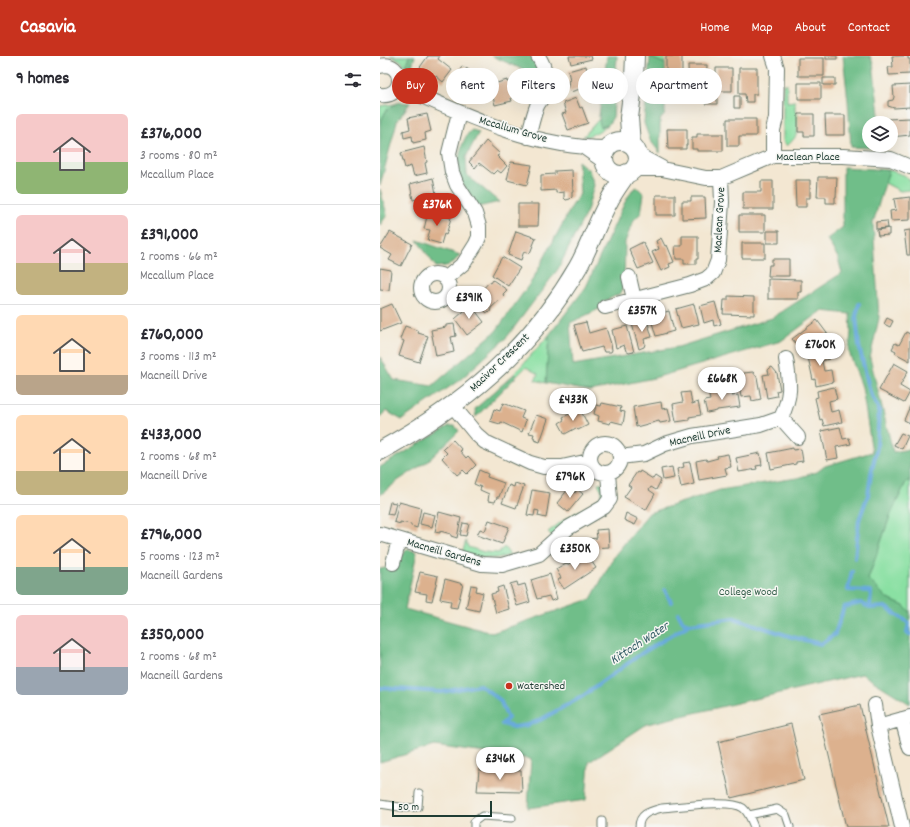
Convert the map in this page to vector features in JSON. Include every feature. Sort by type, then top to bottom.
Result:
[{"type":"street","points":[[528,137],[538,106],[543,96],[546,83],[544,66],[538,56]]},
{"type":"street","name":"Macivor Crescent","points":[[380,451],[413,433],[453,406],[480,384],[523,343],[555,303],[579,266],[609,201],[621,158],[629,118],[635,56]]},
{"type":"street","points":[[772,156],[773,130],[776,118],[777,68],[774,56]]},
{"type":"street","points":[[380,66],[388,65],[392,68]]},
{"type":"street","points":[[380,95],[386,96],[392,93]]},
{"type":"street","name":"Mccallum Grove","points":[[438,104],[496,128],[528,137],[584,148],[621,158]]},
{"type":"street","points":[[445,279],[464,263],[479,237],[479,226],[475,213],[457,185],[452,172],[449,153],[459,113]]},
{"type":"street","name":"Maclean Place","points":[[621,158],[662,169],[706,178],[721,178],[772,156],[843,156],[891,159],[910,167]]},
{"type":"street","name":"Maclean Grove","points":[[605,307],[706,280],[713,273],[718,260],[722,202],[721,178]]},
{"type":"street","points":[[629,277],[634,299]]},
{"type":"street","points":[[786,359],[790,390],[788,404],[781,418],[798,437]]},
{"type":"street","points":[[453,406],[476,434],[485,442],[530,463],[544,467],[562,467],[589,461]]},
{"type":"street","name":"Macneill Drive","points":[[620,458],[644,454],[665,444],[692,436],[761,425],[781,418]]},
{"type":"street","points":[[599,443],[613,445],[618,451],[620,458],[617,468],[608,473],[596,471],[589,461],[590,454],[594,447],[599,443]]},
{"type":"street","name":"Macneill Gardens","points":[[380,534],[482,564],[502,565],[539,554],[568,528],[604,507],[610,499],[608,473]]},
{"type":"street","name":"Macneill Gardens","points":[[393,563],[399,540]]},
{"type":"street","points":[[875,705],[878,726],[902,827]]},
{"type":"street","points":[[878,726],[906,718],[910,748]]},
{"type":"lane","points":[[380,804],[406,808],[418,807],[419,793]]},
{"type":"lane","points":[[639,827],[641,818],[646,813],[662,808],[721,804],[736,804],[744,809],[749,815],[754,827]]},
{"type":"lane","points":[[749,815],[777,809],[786,815],[790,827]]},
{"type":"lane","points":[[474,827],[474,822],[482,816],[512,818]]},
{"type":"green space","points":[[390,56],[409,56],[406,67],[400,60]]},
{"type":"green space","points":[[409,56],[415,56],[411,68],[406,67]]},
{"type":"green space","points":[[492,56],[530,56],[536,62],[537,68],[519,68]]},
{"type":"green space","points":[[607,56],[617,56],[616,68],[605,68]]},
{"type":"green space","points":[[664,56],[665,64],[650,57]]},
{"type":"green space","points":[[843,56],[870,56],[873,63],[879,114],[879,116],[862,116],[862,148],[851,147]]},
{"type":"green space","points":[[650,57],[665,64],[665,68],[649,68]]},
{"type":"green space","points":[[783,84],[787,84],[787,102],[795,101],[795,111],[798,114],[796,135],[787,146],[783,141]]},
{"type":"green space","points":[[395,104],[386,111],[380,123],[380,106]]},
{"type":"green space","points":[[395,104],[409,104],[397,121],[380,186],[380,123],[386,111]]},
{"type":"green space","points":[[601,104],[614,104],[613,117],[608,125],[600,127],[599,116]]},
{"type":"green space","points":[[646,104],[665,104],[665,114],[660,120],[660,153],[650,140],[644,123]]},
{"type":"green space","points":[[599,119],[600,127],[608,125],[593,134],[583,137]]},
{"type":"green space","points":[[472,130],[479,132],[466,157],[467,175],[499,202],[478,207],[465,188],[458,172],[462,145]]},
{"type":"green space","points":[[578,161],[589,170],[594,185],[587,211],[558,269],[507,337],[461,379],[402,420],[386,411],[380,417],[380,357],[394,380],[432,386],[496,331],[533,279],[580,194]]},
{"type":"green space","name":"College Wood","points":[[843,167],[889,170],[873,223],[879,318],[870,358],[893,452],[910,449],[910,480],[906,482],[890,516],[868,579],[888,599],[904,606],[910,612],[910,704],[862,674],[647,724],[589,762],[586,800],[528,808],[531,759],[434,746],[380,762],[380,569],[395,566],[407,549],[417,552],[405,609],[492,633],[591,599],[615,555],[649,513],[720,490],[797,478],[817,472],[825,466],[872,452],[862,387],[849,352],[851,332],[850,314],[822,311],[781,341],[654,378],[590,391],[546,383],[549,335],[586,287],[624,204],[632,190],[637,187],[644,194],[641,213],[633,221],[625,242],[624,286],[621,293],[603,302],[599,309],[570,323],[573,365],[678,347],[772,318],[842,273],[838,258],[827,239],[843,227]]},
{"type":"green space","points":[[889,170],[904,175],[910,180],[910,190],[900,191],[885,183]]},
{"type":"green space","points":[[380,189],[387,215],[380,225]]},
{"type":"green space","points":[[417,240],[460,255],[450,265],[436,267]]},
{"type":"green space","points":[[549,335],[546,383],[535,380],[538,374],[526,367],[517,376],[514,374]]},
{"type":"green space","points":[[514,374],[517,376],[476,417],[475,409]]},
{"type":"green space","points":[[449,426],[455,426],[459,431],[428,461],[399,480],[380,495],[380,467]]},
{"type":"green space","points":[[910,480],[910,612],[904,606],[888,599],[868,579],[890,516],[906,482]]},
{"type":"green space","points":[[598,483],[602,483],[605,499],[553,537],[548,532],[565,519],[601,497],[602,491]]},
{"type":"green space","points":[[466,541],[468,547],[484,552],[499,553],[504,547],[510,555],[497,558],[486,558],[462,553]]},
{"type":"building","points":[[428,56],[440,56],[438,59],[449,68],[446,68],[446,78],[443,82],[438,78],[438,68],[419,68]]},
{"type":"building","points":[[569,56],[591,56],[592,59],[571,64]]},
{"type":"building","points":[[666,56],[682,56],[682,68],[666,68]]},
{"type":"building","points":[[826,56],[837,56],[837,59],[826,59]]},
{"type":"building","points":[[892,56],[908,56],[908,59],[910,59],[910,74],[889,75],[888,67],[893,67]]},
{"type":"building","points":[[798,58],[824,58],[824,76],[798,76]]},
{"type":"building","points":[[688,65],[707,65],[707,68],[688,68]]},
{"type":"building","points":[[578,68],[578,90],[570,92],[570,80],[570,70]]},
{"type":"building","points":[[722,68],[732,68],[732,91],[722,91]]},
{"type":"building","points":[[739,68],[757,68],[757,94],[753,94],[753,102],[746,102],[745,94],[739,94]]},
{"type":"building","points":[[823,78],[835,78],[835,85],[823,85]]},
{"type":"building","points":[[507,80],[507,102],[495,105],[499,104],[499,82]]},
{"type":"building","points":[[798,83],[821,83],[821,99],[798,99]]},
{"type":"building","points":[[910,85],[910,107],[894,108],[888,106],[888,101],[893,100],[894,97],[893,86]]},
{"type":"building","points":[[734,96],[740,96],[740,108],[734,108]]},
{"type":"building","points":[[576,98],[580,108],[582,107],[588,123],[568,130],[562,114],[566,113],[563,104],[570,104],[570,100]]},
{"type":"building","points":[[427,114],[431,131],[425,133],[426,140],[413,143],[412,136],[404,138],[403,131],[410,129],[408,118]]},
{"type":"building","points":[[798,114],[814,114],[814,136],[804,136],[804,132],[798,132]]},
{"type":"building","points":[[825,115],[845,115],[845,135],[826,135]]},
{"type":"building","points":[[910,118],[910,135],[898,136],[898,119]]},
{"type":"building","points":[[727,119],[756,119],[756,136],[739,136],[739,146],[727,146]]},
{"type":"building","points":[[667,129],[687,129],[686,149],[668,149]]},
{"type":"building","points":[[697,134],[723,134],[723,151],[697,151],[697,149],[692,149],[692,137],[697,137]]},
{"type":"building","points":[[486,141],[500,154],[497,156],[507,166],[501,173],[497,170],[493,174],[479,163],[475,168],[469,162]]},
{"type":"building","points":[[424,147],[427,162],[425,163],[427,173],[414,176],[411,166],[405,168],[401,153]]},
{"type":"building","points":[[511,162],[532,165],[527,185],[507,180]]},
{"type":"building","points":[[572,170],[573,192],[570,199],[566,200],[564,198],[564,192],[556,193],[556,190],[541,191],[541,175],[555,174],[555,171]]},
{"type":"building","points":[[818,177],[837,177],[835,203],[826,203],[826,197],[817,197]]},
{"type":"building","points":[[433,178],[436,204],[423,207],[421,198],[413,200],[410,184]]},
{"type":"building","points":[[795,180],[810,180],[810,198],[806,198],[806,207],[796,207]]},
{"type":"building","points":[[761,181],[773,181],[773,209],[743,209],[743,192],[761,192]]},
{"type":"building","points":[[656,195],[675,195],[675,215],[656,215]]},
{"type":"building","points":[[691,197],[705,197],[706,218],[682,219],[682,201],[691,201]]},
{"type":"building","points":[[910,197],[910,220],[891,221],[890,211],[896,210],[894,199]]},
{"type":"building","points":[[518,204],[539,204],[538,226],[518,226]]},
{"type":"building","points":[[428,212],[451,218],[446,235],[444,234],[441,244],[427,240],[430,230],[424,229]]},
{"type":"building","points":[[739,215],[765,215],[765,232],[739,232]]},
{"type":"building","points":[[887,221],[888,228],[876,229],[876,222]]},
{"type":"building","points":[[889,228],[889,235],[878,236],[877,230]]},
{"type":"building","points":[[910,230],[910,255],[907,255],[904,231]]},
{"type":"building","points":[[516,231],[536,238],[530,253],[524,251],[521,260],[508,255]]},
{"type":"building","points":[[767,231],[779,231],[779,243],[767,243]]},
{"type":"building","points":[[390,232],[412,244],[401,266],[389,260],[392,255],[380,248]]},
{"type":"building","points":[[682,236],[698,236],[698,259],[696,259],[696,264],[684,264],[684,259],[676,259],[675,246],[682,246]]},
{"type":"building","points":[[661,238],[665,246],[667,245],[674,262],[669,264],[670,267],[661,271],[652,252],[659,249],[656,241]]},
{"type":"building","points":[[643,242],[653,263],[638,269],[629,249]]},
{"type":"building","points":[[742,243],[765,243],[765,258],[742,258]]},
{"type":"building","points":[[502,257],[520,268],[508,286],[492,275]]},
{"type":"building","points":[[772,259],[789,259],[789,276],[768,276],[769,265],[772,265]]},
{"type":"building","points":[[380,268],[391,270],[389,290],[380,289]]},
{"type":"building","points":[[768,279],[801,280],[801,292],[798,292],[798,299],[768,299]]},
{"type":"building","points":[[493,280],[507,290],[503,294],[504,296],[491,308],[490,312],[487,313],[473,301],[489,282],[491,283]]},
{"type":"building","points":[[728,296],[754,297],[754,315],[723,314],[724,300],[728,300]]},
{"type":"building","points":[[715,302],[721,324],[714,326],[713,320],[704,323],[700,306]]},
{"type":"building","points":[[392,304],[401,323],[380,331],[380,309]]},
{"type":"building","points":[[694,304],[699,324],[681,328],[676,309]]},
{"type":"building","points":[[471,305],[484,322],[467,335],[455,319]]},
{"type":"building","points":[[669,311],[674,331],[656,336],[650,316]]},
{"type":"building","points":[[887,318],[893,321],[890,327],[884,324]]},
{"type":"building","points":[[647,320],[652,337],[644,339],[644,347],[639,349],[632,324]]},
{"type":"building","points":[[817,320],[829,336],[816,346],[812,340],[805,346],[802,343],[798,346],[792,339]]},
{"type":"building","points":[[586,322],[589,333],[606,328],[611,344],[611,352],[604,352],[602,347],[582,352],[574,325]]},
{"type":"building","points":[[454,324],[456,336],[451,337],[454,352],[436,356],[431,330]]},
{"type":"building","points":[[405,326],[419,331],[418,333],[428,336],[419,362],[399,356],[404,341],[400,339]]},
{"type":"building","points":[[627,326],[634,352],[629,353],[626,351],[624,345],[616,348],[612,330]]},
{"type":"building","points":[[906,332],[910,334],[910,361],[895,353],[896,351],[892,349],[895,343],[899,345]]},
{"type":"building","points":[[827,347],[829,359],[822,361],[824,371],[831,370],[833,382],[816,386],[815,379],[813,380],[808,357],[810,356],[809,351]]},
{"type":"building","points":[[894,363],[908,371],[900,386],[910,392],[904,403],[879,390]]},
{"type":"building","points":[[772,367],[777,373],[780,390],[776,391],[777,396],[767,398],[763,375],[769,374],[768,370]]},
{"type":"building","points":[[753,372],[757,377],[761,399],[752,401],[751,396],[741,397],[738,380],[743,379],[744,373]]},
{"type":"building","points":[[834,387],[837,399],[829,401],[831,412],[839,410],[842,422],[824,426],[822,419],[820,420],[815,398],[818,397],[817,391]]},
{"type":"building","points":[[731,388],[732,396],[738,395],[740,407],[707,413],[704,401],[710,400],[708,392]]},
{"type":"building","points":[[690,392],[692,404],[698,402],[701,415],[689,417],[689,420],[676,422],[673,404],[683,402],[681,393]]},
{"type":"building","points":[[661,402],[662,409],[668,408],[671,421],[660,423],[659,421],[636,427],[633,407]]},
{"type":"building","points":[[503,403],[524,411],[521,418],[526,420],[522,432],[501,422],[500,424],[490,421],[494,409],[500,411]]},
{"type":"building","points":[[602,403],[621,407],[620,411],[625,412],[623,424],[611,421],[610,424],[598,421],[599,416],[594,414],[596,405],[601,406]]},
{"type":"building","points":[[910,406],[910,423],[904,420]]},
{"type":"building","points":[[580,409],[588,425],[578,430],[576,428],[565,434],[559,423],[564,420],[563,417]]},
{"type":"building","points":[[536,415],[548,419],[540,442],[534,440],[534,434],[529,433]]},
{"type":"building","points":[[840,427],[843,439],[849,438],[851,444],[836,447],[838,458],[827,460],[821,431]]},
{"type":"building","points":[[901,433],[908,436],[902,449],[894,445]]},
{"type":"building","points":[[453,440],[462,450],[460,451],[466,458],[468,456],[476,465],[467,474],[463,470],[457,475],[442,458],[447,453],[443,449]]},
{"type":"building","points":[[793,448],[793,450],[801,449],[803,461],[796,462],[796,464],[771,469],[768,453]]},
{"type":"building","points":[[760,453],[762,465],[756,466],[757,469],[739,472],[736,458]]},
{"type":"building","points":[[728,454],[731,467],[725,468],[727,475],[699,480],[696,461],[706,459],[707,461],[718,458],[717,456]]},
{"type":"building","points":[[690,462],[694,484],[681,487],[677,469],[684,467],[683,463]]},
{"type":"building","points":[[672,467],[674,478],[663,480],[661,469]]},
{"type":"building","points":[[479,470],[488,474],[487,477],[504,483],[499,497],[497,497],[495,502],[488,501],[489,494],[480,490],[481,487],[474,484]]},
{"type":"building","points":[[640,471],[653,479],[655,476],[661,480],[656,490],[651,487],[649,490],[655,494],[646,510],[624,497],[631,487],[628,485],[637,472],[639,473]]},
{"type":"building","points":[[515,483],[524,486],[516,508],[502,503],[509,485],[514,487]]},
{"type":"building","points":[[569,488],[575,493],[577,489],[583,494],[568,512],[557,503]]},
{"type":"building","points":[[532,490],[550,493],[546,518],[538,516],[539,511],[535,510],[534,516],[527,515]]},
{"type":"building","points":[[390,502],[396,503],[393,515],[387,514]]},
{"type":"building","points":[[399,502],[421,508],[417,528],[411,526],[411,524],[400,522],[400,524],[394,522]]},
{"type":"building","points":[[423,512],[435,515],[432,527],[420,524]]},
{"type":"building","points":[[439,512],[461,518],[457,538],[451,536],[451,534],[440,531],[440,533],[435,532]]},
{"type":"building","points":[[626,513],[638,519],[635,525],[624,520]]},
{"type":"building","points":[[489,520],[509,527],[502,544],[477,535],[480,529],[485,531]]},
{"type":"building","points":[[463,523],[469,524],[466,536],[460,535]]},
{"type":"building","points":[[608,529],[609,547],[590,548],[589,539],[597,538],[596,530]]},
{"type":"building","points":[[586,553],[596,568],[564,589],[558,580],[561,578],[556,569],[566,563],[567,565]]},
{"type":"building","points":[[420,572],[438,576],[432,601],[426,600],[427,594],[415,592]]},
{"type":"building","points":[[550,574],[557,599],[551,601],[549,596],[537,599],[531,580]]},
{"type":"building","points":[[445,579],[463,584],[457,608],[450,607],[451,601],[440,599]]},
{"type":"building","points":[[517,582],[518,586],[525,584],[530,602],[517,606],[510,584]]},
{"type":"building","points":[[471,585],[477,586],[476,591],[483,593],[479,611],[466,608]]},
{"type":"building","points":[[503,586],[509,609],[496,613],[491,594],[498,592],[497,588]]},
{"type":"building","points":[[860,705],[889,827],[846,827],[819,714]]},
{"type":"building","points":[[791,724],[804,780],[731,798],[718,742]]},
{"type":"building","points":[[479,770],[521,771],[522,792],[477,791]]},
{"type":"waterway","points":[[855,558],[859,520],[868,495],[877,447],[879,410],[870,392],[859,346],[856,316],[859,304]]},
{"type":"waterway","points":[[852,571],[848,590],[871,591],[870,608]]},
{"type":"waterway","points":[[665,590],[671,602]]},
{"type":"waterway","name":"Kittoch Water","points":[[380,688],[442,692],[480,685],[500,700],[508,718],[502,724],[514,727],[528,725],[540,720],[583,696],[642,653],[690,624],[734,618],[792,637],[821,644],[835,634],[844,607],[861,603],[870,608],[885,607],[909,623],[907,633],[910,634]]},
{"type":"waterway","points":[[678,613],[683,622],[690,624]]},
{"type":"place","name":"Watershed","points":[[509,686]]}]
